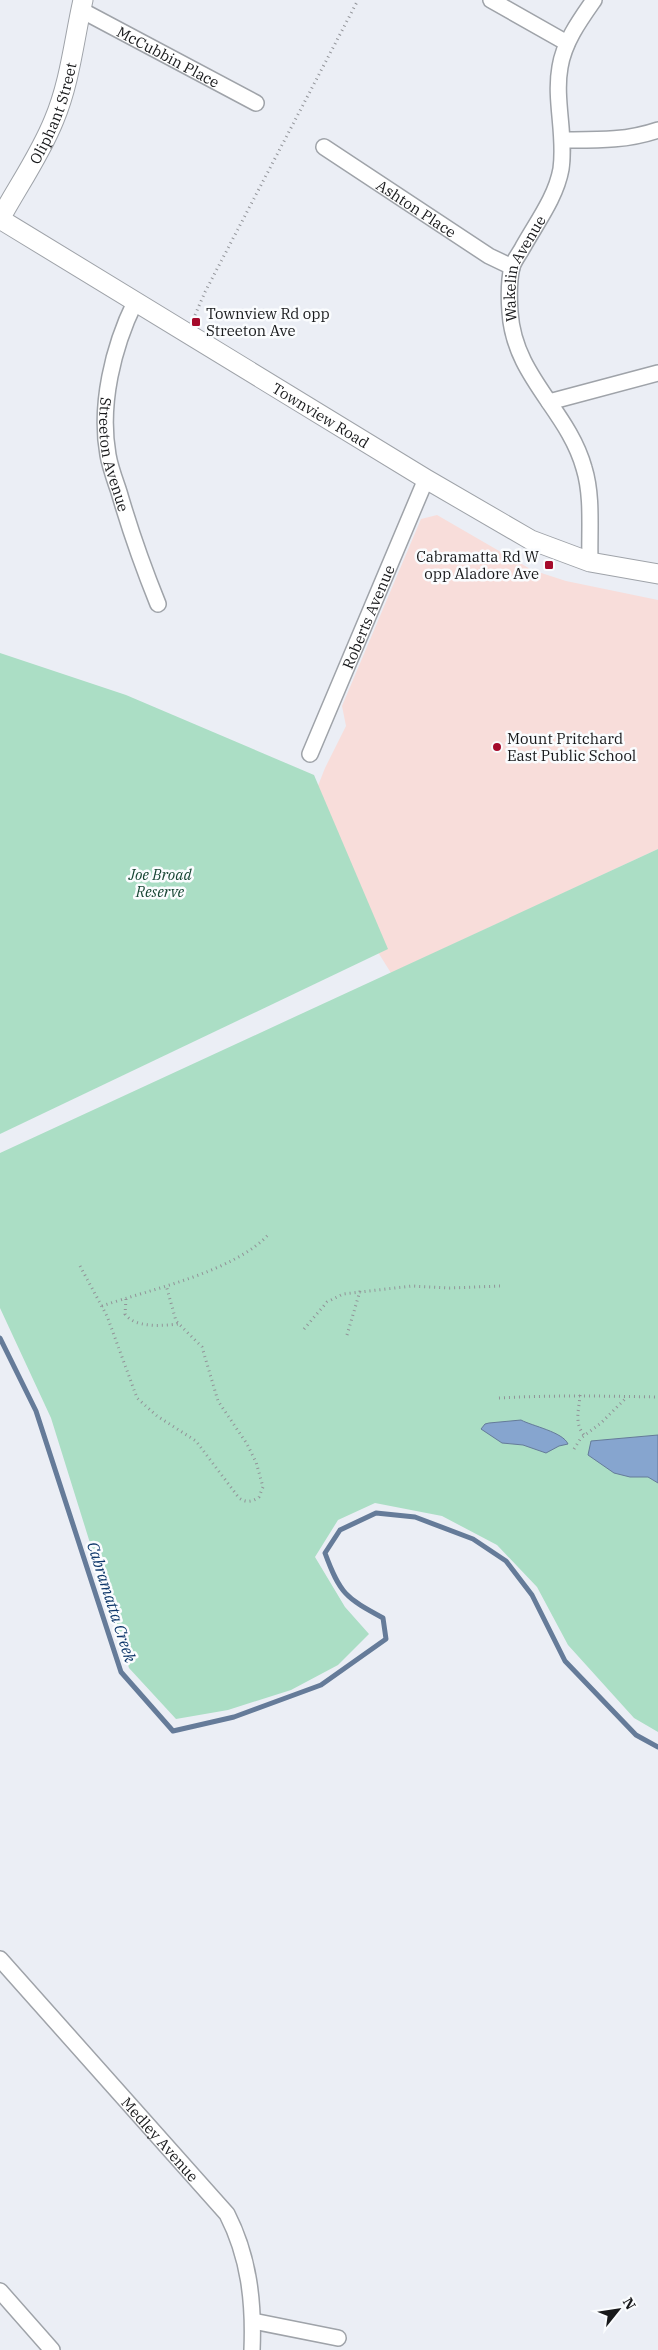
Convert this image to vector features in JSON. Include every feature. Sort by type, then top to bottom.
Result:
[{"type":"street","points":[[491,0],[567,43]]},
{"type":"street","name":"Wakelin Avenue","points":[[590,562],[589,492],[584,468],[575,446],[549,402],[532,379],[516,342],[510,312],[512,267],[553,195],[560,170],[563,140],[559,91],[560,67],[567,43],[594,0]]},
{"type":"street","name":"McCubbin Place","points":[[82,5],[256,103]]},
{"type":"street","name":"Oliphant Street","points":[[0,219],[45,141],[54,119],[67,76],[82,5]]},
{"type":"street","points":[[563,140],[616,140],[636,137],[658,130]]},
{"type":"street","name":"Ashton Place","points":[[324,147],[489,256],[512,267]]},
{"type":"street","name":"Townview Road","points":[[0,219],[426,479],[531,540],[590,562],[658,574]]},
{"type":"street","name":"Streeton Avenue","points":[[135,302],[125,324],[115,356],[107,403],[108,455],[135,547],[158,604]]},
{"type":"street","points":[[549,402],[658,373]]},
{"type":"street","name":"Roberts Avenue","points":[[310,754],[426,479]]},
{"type":"street","name":"Medley Avenue","points":[[0,1959],[206,2188],[227,2214],[237,2233],[248,2267],[253,2321],[252,2350]]},
{"type":"street","points":[[0,2291],[52,2350]]},
{"type":"street","points":[[253,2321],[338,2338]]},
{"type":"path","points":[[195,315],[205,292],[358,0]]},
{"type":"path","points":[[102,1306],[166,1285],[234,1258],[270,1234]]},
{"type":"path","points":[[80,1266],[102,1306],[137,1398],[157,1416],[196,1441],[239,1498],[244,1501],[260,1498],[263,1487],[256,1462],[218,1401],[202,1347],[192,1335],[178,1324],[171,1310],[166,1285]]},
{"type":"path","points":[[304,1329],[321,1307],[331,1298],[343,1294],[412,1286],[450,1288],[500,1286]]},
{"type":"path","points":[[347,1335],[360,1292]]},
{"type":"path","points":[[126,1299],[125,1314],[131,1320],[156,1325],[178,1324]]},
{"type":"path","points":[[580,1396],[577,1422],[579,1430],[584,1435]]},
{"type":"path","points":[[499,1398],[658,1397]]},
{"type":"path","points":[[574,1449],[584,1435],[601,1423],[627,1398]]},
{"type":"shaded area","name":"Mount Pritchard East Public School","points":[[437,515],[532,570],[566,581],[658,600],[658,849],[391,973],[301,829],[325,768],[346,726],[342,706],[421,519]]},
{"type":"green space","name":"Joe Broad Reserve","points":[[0,653],[126,695],[314,775],[388,949],[0,1134]]},
{"type":"green space","points":[[658,849],[658,1732],[634,1718],[568,1645],[537,1587],[497,1545],[442,1516],[375,1503],[338,1520],[315,1557],[345,1607],[369,1634],[338,1665],[291,1690],[228,1710],[176,1719],[129,1668],[51,1418],[0,1308],[0,1153]]},
{"type":"water","points":[[521,1420],[560,1436],[568,1444],[559,1446],[546,1453],[523,1445],[502,1443],[481,1429],[485,1424],[489,1423]]},
{"type":"water","points":[[658,1435],[658,1483],[648,1477],[630,1477],[614,1473],[588,1455],[591,1441]]},
{"type":"waterway","name":"Cabramatta Creek","points":[[0,1338],[36,1411],[121,1672],[173,1731],[234,1717],[321,1685],[386,1639],[383,1618],[360,1605],[346,1593],[335,1578],[325,1553],[340,1530],[376,1513],[415,1517],[473,1539],[506,1561],[532,1595],[565,1661],[636,1735],[658,1747]]},
{"type":"place","name":"Townview Rd opp Streeton Ave","points":[[196,322]]},
{"type":"place","name":"Cabramatta Rd W opp Aladore Ave","points":[[549,565]]},
{"type":"place","name":"Mount Pritchard East Public School","points":[[497,747]]}]
